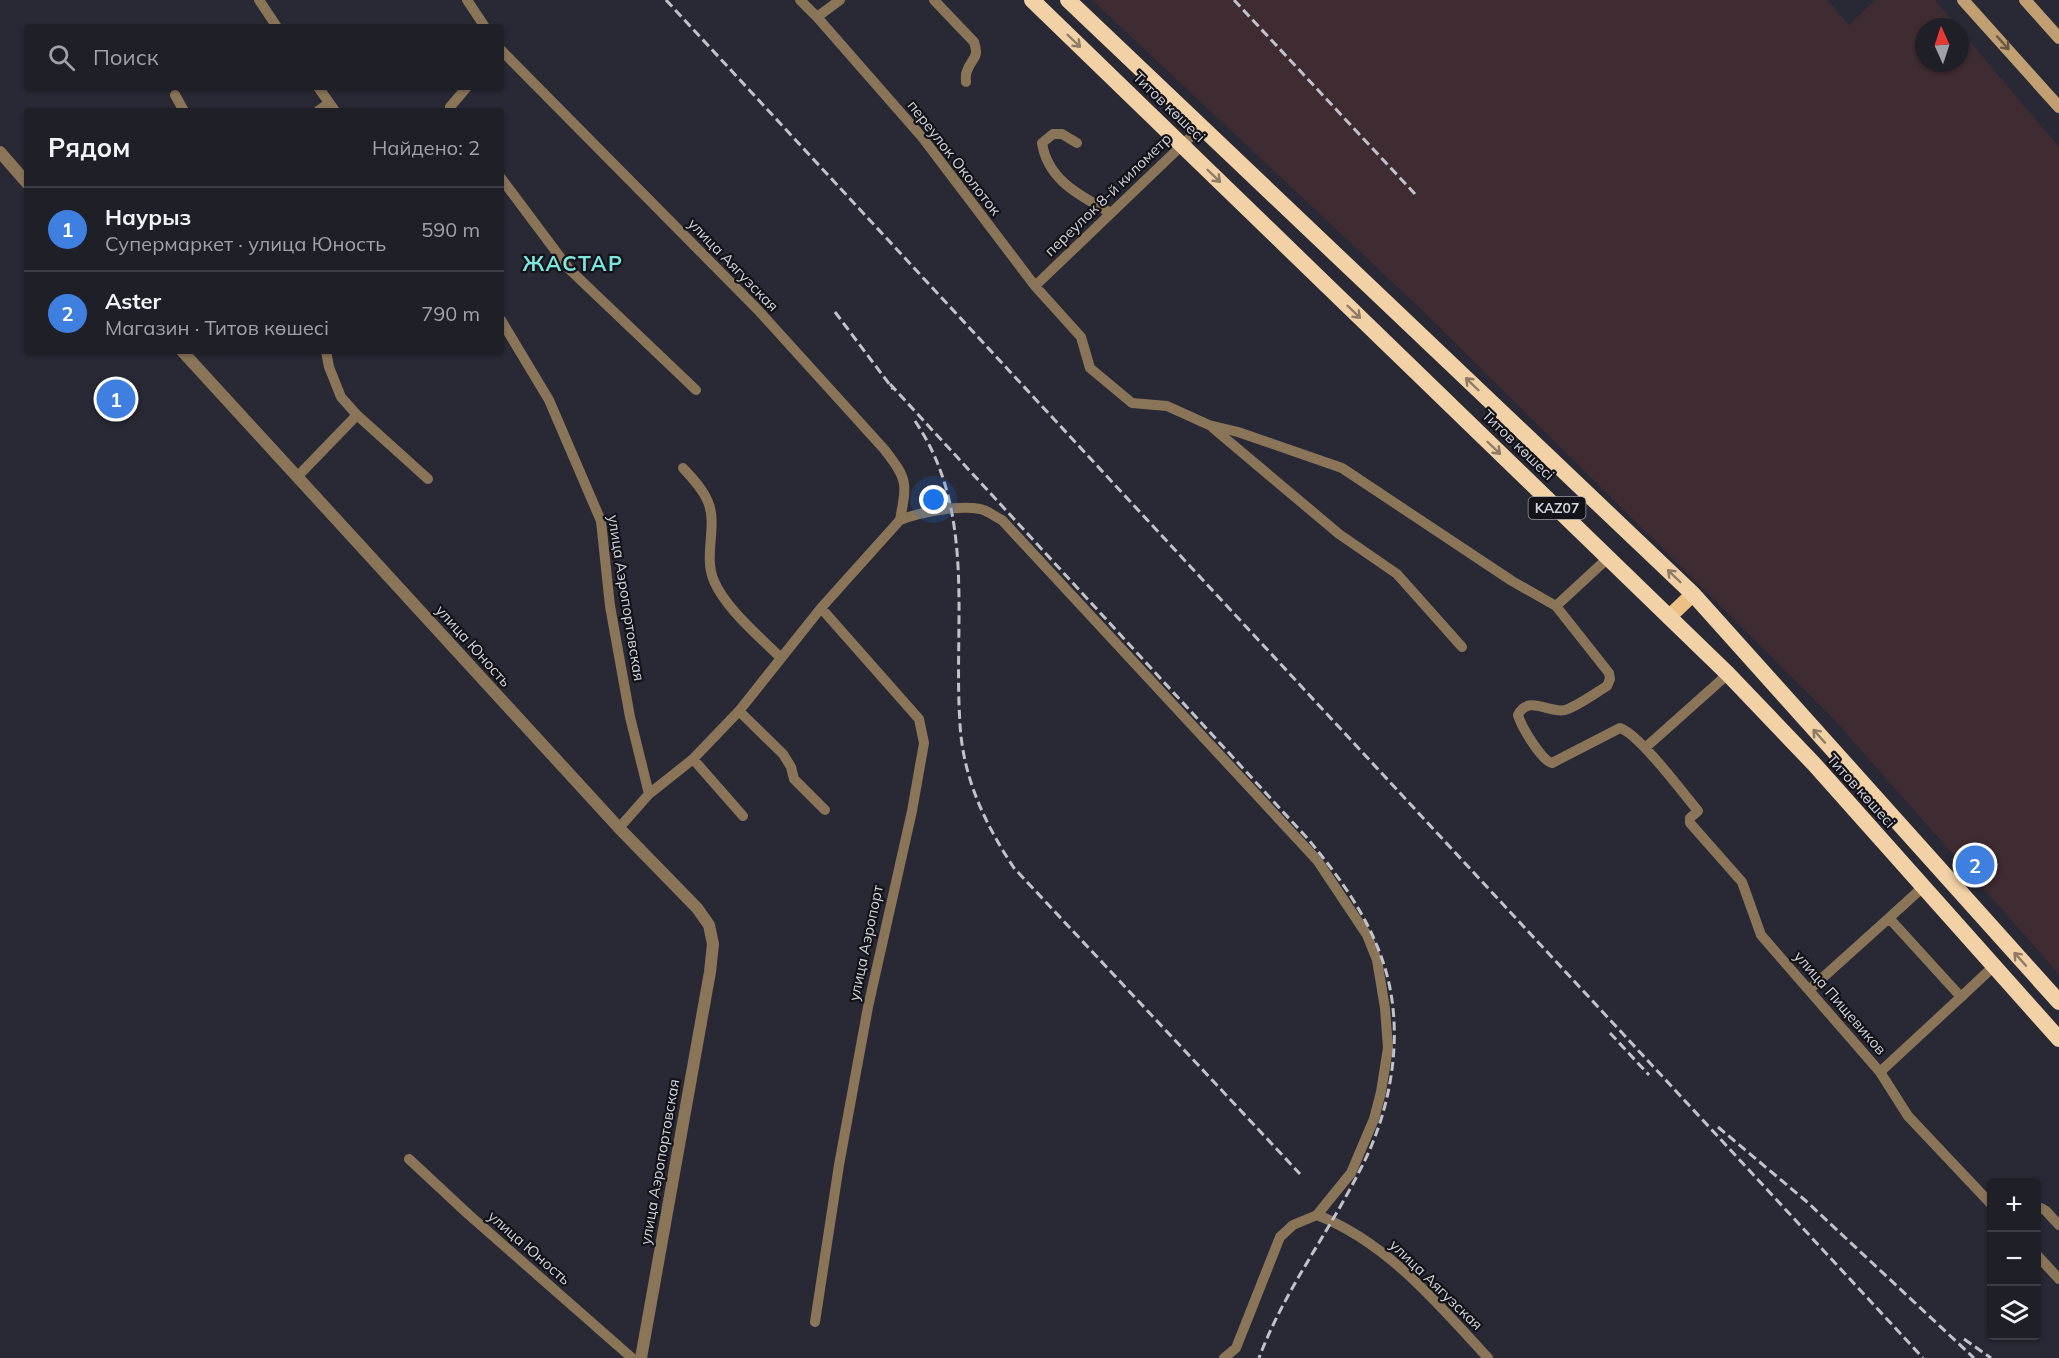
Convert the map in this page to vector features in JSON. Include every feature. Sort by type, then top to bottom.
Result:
[{"type":"highway","name":"Титов көшесі","points":[[1032,0],[1728,674],[1814,764],[2059,1039]]},
{"type":"highway","name":"Титов көшесі","points":[[1068,0],[1693,594],[2059,1002]]},
{"type":"main road","points":[[1963,0],[2059,107]]},
{"type":"main road","points":[[2025,0],[2059,38]]},
{"type":"main road","points":[[1669,617],[1693,594]]},
{"type":"street","points":[[259,0],[275,24]]},
{"type":"street","points":[[467,0],[483,24]]},
{"type":"street","name":"переулок Околоток","points":[[800,0],[922,137],[1035,286],[1081,337],[1090,368],[1132,403],[1167,406],[1209,425]]},
{"type":"street","points":[[817,17],[840,0]]},
{"type":"street","points":[[934,0],[974,42],[976,50],[974,61],[967,71],[966,82]]},
{"type":"street","name":"улица Аягузская","points":[[504,53],[758,310],[884,449],[901,471],[905,490],[900,520]]},
{"type":"street","points":[[320,90],[332,107]]},
{"type":"street","points":[[451,108],[464,90]]},
{"type":"street","points":[[175,95],[182,108]]},
{"type":"street","name":"переулок 8-й километр","points":[[1035,286],[1202,126]]},
{"type":"street","points":[[1077,143],[1062,135],[1053,134],[1042,143],[1044,154],[1053,172],[1063,183],[1111,213]]},
{"type":"street","points":[[2,158],[24,180]]},
{"type":"street","points":[[504,182],[569,269],[696,390]]},
{"type":"street","name":"улица Аэропортовская","points":[[504,325],[549,400],[601,521],[610,606],[630,717],[649,794]]},
{"type":"street","name":"улица Юность","points":[[185,354],[619,828],[697,908],[709,925],[713,944],[710,972]]},
{"type":"street","points":[[327,354],[329,367],[341,397],[357,415],[428,478]]},
{"type":"street","points":[[297,477],[357,415]]},
{"type":"street","points":[[1209,425],[1238,432],[1342,468],[1512,581],[1556,606],[1609,673],[1610,680],[1607,686],[1564,710],[1531,705],[1520,709],[1518,715],[1520,722],[1548,762],[1552,763],[1620,728],[1626,730],[1645,748],[1728,674]]},
{"type":"street","points":[[1209,425],[1339,534],[1397,574],[1462,647]]},
{"type":"street","points":[[683,468],[699,487],[711,512],[709,544],[713,580],[725,600],[781,658]]},
{"type":"street","points":[[619,828],[649,794],[693,759],[739,711],[821,608],[900,520],[916,514],[982,509],[1002,520],[1317,860],[1367,936],[1377,960],[1385,1008],[1388,1048],[1374,1119],[1350,1173],[1317,1215],[1293,1225],[1280,1238],[1236,1348],[1224,1358]]},
{"type":"street","points":[[1556,606],[1608,558]]},
{"type":"street","name":"улица Аэропорт","points":[[815,1322],[839,1165],[868,1007],[912,812],[924,743],[919,719],[821,608]]},
{"type":"street","points":[[739,711],[783,754],[791,767],[794,779],[825,810]]},
{"type":"street","name":"улица Пищевиков","points":[[1645,748],[1698,811],[1690,818],[1689,823],[1742,882],[1761,935],[1880,1072],[1908,1116],[1987,1200]]},
{"type":"street","points":[[693,759],[743,816]]},
{"type":"street","points":[[1809,990],[1923,888]]},
{"type":"street","points":[[1889,918],[1961,997]]},
{"type":"street","points":[[1880,1072],[1994,966]]},
{"type":"street","name":"улица Аэропортовская","points":[[641,1358],[710,972]]},
{"type":"street","name":"улица Юность","points":[[409,1160],[632,1358]]},
{"type":"street","points":[[2041,1208],[2059,1226]]},
{"type":"street","name":"улица Аягузская","points":[[1317,1215],[1359,1235],[1398,1264],[1488,1358]]},
{"type":"street","points":[[2041,1259],[2059,1279]]},
{"type":"shaded area","points":[[1092,0],[1827,0],[1849,25],[1875,0],[1935,0],[1950,18],[1915,18],[1915,72],[1969,72],[1969,41],[2059,147],[2059,974],[1830,715],[1420,308]]},
{"type":"railway","points":[[666,0],[1923,1358]]},
{"type":"railway","points":[[1234,0],[1415,194]]},
{"type":"railway","points":[[835,312],[893,389]]},
{"type":"railway","points":[[890,384],[1308,839],[1351,896],[1376,943],[1389,985],[1394,1039],[1388,1094],[1381,1120],[1360,1170],[1281,1309],[1259,1358]]},
{"type":"railway","points":[[915,421],[934,456],[947,492],[955,530],[962,744],[977,800],[994,835],[1014,868],[1300,1174]]},
{"type":"railway","points":[[1610,1033],[1649,1075]]},
{"type":"railway","points":[[1718,1127],[1806,1201],[1974,1358]]},
{"type":"railway","points":[[1964,1339],[1991,1358]]},
{"type":"place","name":"Наурыз","points":[[116,399]]},
{"type":"place","name":"Aster","points":[[1975,865]]},
{"type":"district","name":"ЖАСТАР","points":[[573,264]]}]
